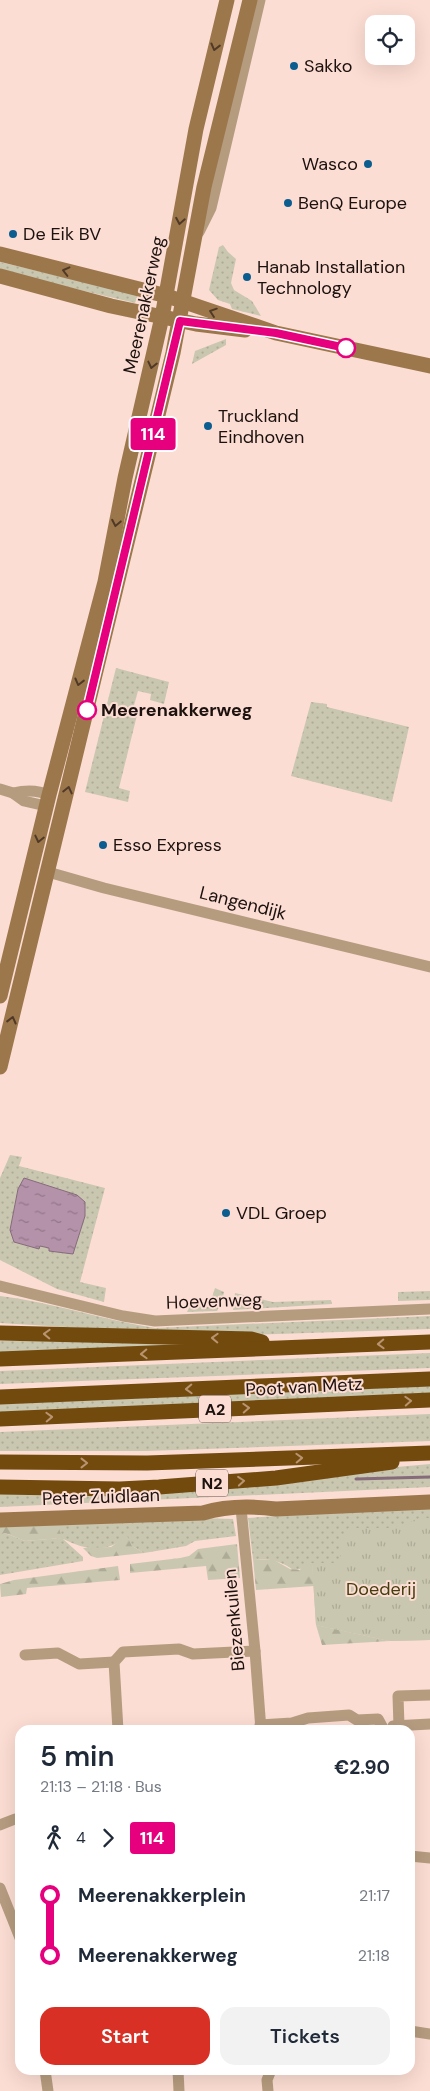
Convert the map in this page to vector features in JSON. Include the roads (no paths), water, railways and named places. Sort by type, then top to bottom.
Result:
[{"type":"highway","points":[[0,1333],[251,1340],[280,1347]]},
{"type":"highway","points":[[0,1359],[430,1342]]},
{"type":"highway","name":"Poot van Metz","points":[[0,1397],[430,1378]]},
{"type":"highway","name":"Poot van Metz","points":[[0,1419],[430,1400]]},
{"type":"highway","name":"N2","points":[[0,1462],[147,1463],[426,1453]]},
{"type":"highway","name":"N2","points":[[0,1487],[120,1489],[232,1482],[383,1464],[426,1453]]},
{"type":"main road","name":"Meerenakkerweg","points":[[0,996],[105,582],[125,478],[167,296],[196,130],[227,0]]},
{"type":"main road","name":"Meerenakkerweg","points":[[0,1067],[180,321],[204,187],[250,0]]},
{"type":"main road","points":[[0,254],[167,296],[276,333]]},
{"type":"main road","points":[[0,276],[111,306],[180,321],[276,333],[430,366]]},
{"type":"main road","name":"Peter Zuidlaan","points":[[0,1520],[203,1513],[216,1517],[242,1512],[262,1515],[276,1509],[430,1502]]},
{"type":"street","name":"Meerenakkerweg","points":[[194,242],[211,208],[260,0]]},
{"type":"street","points":[[0,789],[14,792],[26,790],[43,792],[48,801]]},
{"type":"street","name":"Langendijk","points":[[48,872],[104,888],[430,967]]},
{"type":"street","name":"Hoevenweg","points":[[1,1285],[123,1316],[155,1321],[430,1309]]},
{"type":"street","name":"Biezenkuilen","points":[[242,1512],[260,1725]]},
{"type":"street","points":[[26,1655],[58,1653],[78,1664],[114,1662],[123,1652],[178,1649],[193,1654],[255,1651]]},
{"type":"street","points":[[114,1662],[118,1725]]},
{"type":"street","points":[[399,1725],[398,1696],[430,1694]]},
{"type":"street","points":[[279,1725],[308,1718],[348,1715],[357,1720],[378,1719],[382,1725]]},
{"type":"street","points":[[414,1725],[430,1724]]},
{"type":"street","points":[[0,1825],[15,1819]]},
{"type":"street","points":[[415,1856],[430,1858]]},
{"type":"street","points":[[0,1888],[15,1926]]},
{"type":"street","points":[[415,2032],[430,2034]]},
{"type":"street","points":[[46,2075],[48,2091]]},
{"type":"street","points":[[178,2075],[179,2091]]},
{"type":"street","points":[[268,2091],[267,2080],[269,2075]]},
{"type":"water","points":[[24,1178],[77,1195],[85,1202],[85,1216],[73,1254],[49,1251],[49,1248],[40,1246],[39,1249],[14,1242],[10,1230],[18,1189]]},
{"type":"waterway","points":[[356,1479],[430,1477]]},
{"type":"place","name":"Sakko","points":[[294,66]]},
{"type":"place","name":"Wasco","points":[[368,164]]},
{"type":"place","name":"BenQ Europe","points":[[288,203]]},
{"type":"place","name":"De Eik BV","points":[[13,234]]},
{"type":"place","name":"Hanab Installation Technology","points":[[247,277]]},
{"type":"place","name":"Truckland Eindhoven","points":[[208,426]]},
{"type":"place","name":"Meerenakkerweg","points":[[87,710]]},
{"type":"place","name":"Esso Express","points":[[103,845]]},
{"type":"place","name":"VDL Groep","points":[[226,1213]]},
{"type":"park label","name":"Doederij","points":[[381,1589]]}]
